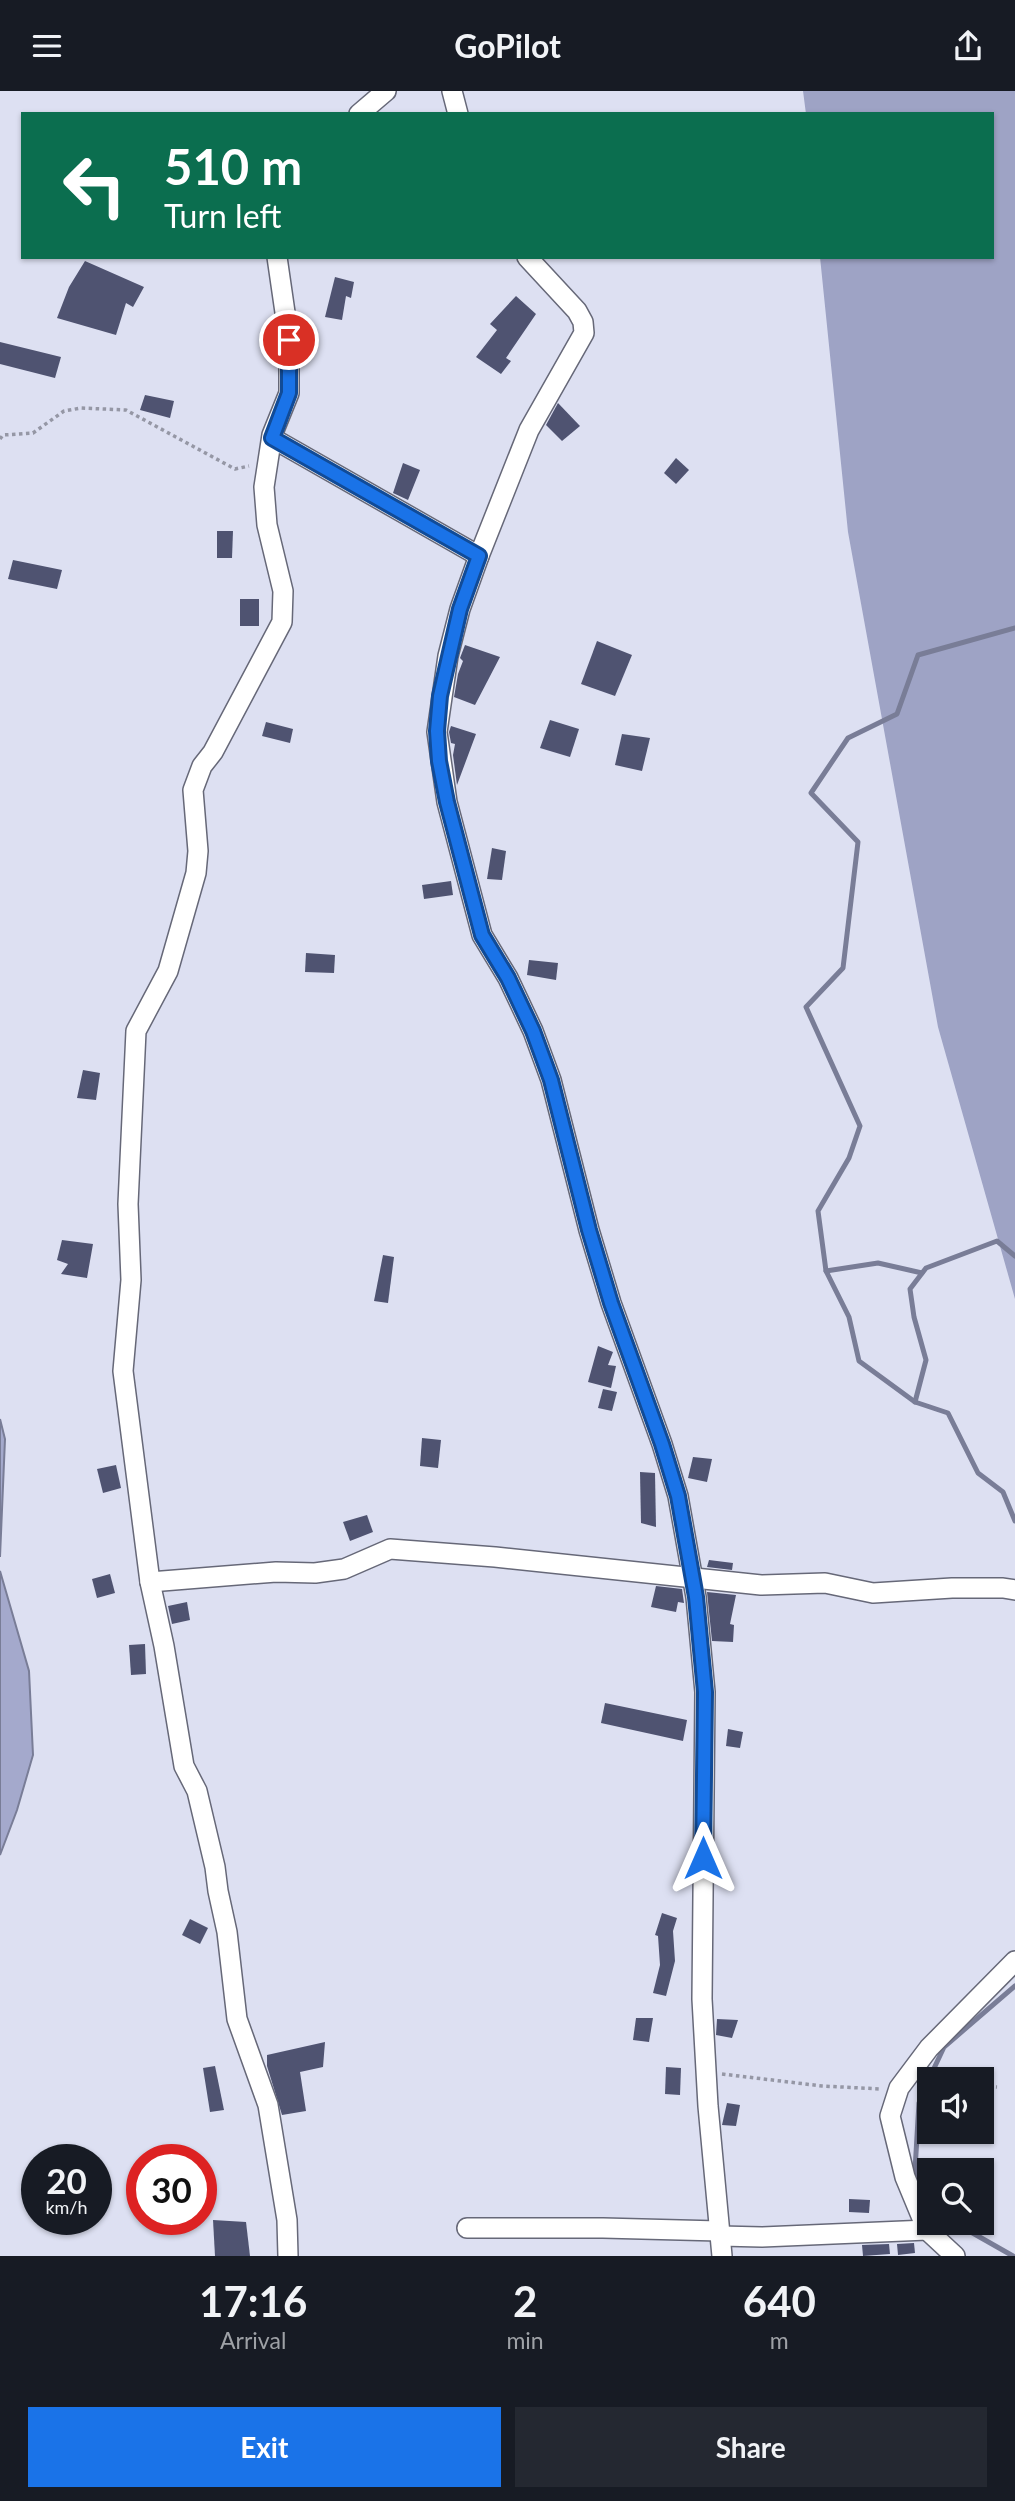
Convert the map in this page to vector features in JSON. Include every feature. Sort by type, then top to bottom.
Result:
[{"type":"street","points":[[361,112],[386,91]]},
{"type":"street","points":[[452,91],[457,112]]},
{"type":"street","points":[[277,259],[289,340],[289,393],[272,438],[264,487],[267,525],[283,591],[282,622],[213,753],[202,766],[193,790],[198,851],[196,873],[168,971],[136,1031],[128,1204],[131,1280],[122,1359],[150,1582],[164,1646],[184,1766],[197,1791],[215,1867],[227,1932],[237,2018],[266,2098],[274,2131],[287,2220],[288,2256]]},
{"type":"street","points":[[529,259],[577,311],[583,322],[584,333],[529,430],[479,556],[460,609],[440,696],[437,731],[447,802],[482,935],[508,978],[533,1031],[551,1080],[589,1230],[611,1303],[678,1496],[693,1579],[705,1692],[702,1999],[720,2241]]},
{"type":"street","points":[[272,438],[479,556]]},
{"type":"street","points":[[150,1582],[276,1571],[325,1572],[344,1569],[390,1549],[495,1557],[761,1585],[825,1583],[873,1593],[952,1588],[1015,1590]]},
{"type":"street","points":[[917,2206],[905,2176],[890,2116],[899,2088],[929,2048],[1015,1961]]},
{"type":"street","points":[[467,2228],[603,2228],[720,2241],[917,2231]]},
{"type":"street","points":[[931,2235],[955,2256]]},
{"type":"path","points":[[0,439],[3,435],[33,433],[64,411],[81,408],[125,410],[235,469],[269,463]]},
{"type":"path","points":[[706,2073],[822,2086],[917,2088]]},
{"type":"shaded area","points":[[803,91],[1015,91],[1015,1299],[938,1027],[848,532],[820,259],[994,259],[994,112],[806,112]]},
{"type":"shaded area","points":[[0,1419],[5,1439],[0,1557]]},
{"type":"shaded area","points":[[0,1571],[29,1671],[33,1755],[0,1855]]},
{"type":"building","points":[[85,261],[144,287],[133,307],[126,303],[116,335],[57,318],[69,287]]},
{"type":"building","points":[[335,277],[354,282],[351,298],[346,296],[342,320],[325,317]]},
{"type":"building","points":[[516,296],[536,314],[506,358],[511,361],[501,374],[476,357],[497,330],[490,324]]},
{"type":"building","points":[[0,342],[61,357],[55,378],[0,364]]},
{"type":"building","points":[[145,395],[174,401],[170,418],[140,410]]},
{"type":"building","points":[[558,403],[580,426],[562,441],[546,425]]},
{"type":"building","points":[[676,458],[689,470],[676,484],[664,473]]},
{"type":"building","points":[[403,463],[420,470],[408,500],[393,493]]},
{"type":"building","points":[[217,531],[233,531],[232,558],[217,558]]},
{"type":"building","points":[[13,560],[62,570],[57,589],[8,579]]},
{"type":"building","points":[[240,599],[259,599],[259,626],[240,626]]},
{"type":"building","points":[[597,641],[632,655],[615,696],[581,684]]},
{"type":"building","points":[[465,645],[500,657],[475,705],[454,697],[463,661],[460,658]]},
{"type":"building","points":[[550,720],[579,729],[570,757],[540,748]]},
{"type":"building","points":[[266,722],[293,729],[290,743],[262,736]]},
{"type":"building","points":[[451,726],[476,734],[457,785],[453,755],[455,744],[451,743],[449,732]]},
{"type":"building","points":[[622,734],[650,738],[642,771],[615,765]]},
{"type":"building","points":[[492,848],[506,851],[502,880],[487,879]]},
{"type":"building","points":[[451,881],[453,895],[424,899],[422,885]]},
{"type":"building","points":[[306,953],[335,955],[334,973],[305,972]]},
{"type":"building","points":[[529,960],[558,963],[556,980],[527,975]]},
{"type":"building","points":[[83,1070],[100,1073],[96,1100],[77,1098]]},
{"type":"building","points":[[62,1240],[93,1244],[87,1278],[61,1274],[68,1264],[57,1260]]},
{"type":"building","points":[[383,1255],[394,1257],[388,1303],[374,1301]]},
{"type":"building","points":[[598,1346],[613,1352],[608,1365],[616,1366],[611,1388],[588,1382]]},
{"type":"building","points":[[603,1389],[617,1392],[612,1411],[598,1408]]},
{"type":"building","points":[[422,1438],[441,1440],[438,1468],[420,1466]]},
{"type":"building","points":[[693,1457],[712,1459],[707,1482],[688,1478]]},
{"type":"building","points":[[116,1465],[121,1488],[103,1493],[97,1469]]},
{"type":"building","points":[[640,1472],[655,1473],[656,1527],[641,1523]]},
{"type":"building","points":[[367,1515],[373,1532],[350,1541],[343,1522]]},
{"type":"building","points":[[709,1560],[733,1563],[732,1570],[707,1567]]},
{"type":"building","points":[[110,1574],[115,1593],[97,1598],[92,1579]]},
{"type":"building","points":[[656,1586],[682,1589],[684,1603],[678,1602],[676,1612],[651,1607]]},
{"type":"building","points":[[707,1592],[736,1595],[730,1624],[734,1625],[733,1642],[712,1641]]},
{"type":"building","points":[[187,1602],[190,1620],[172,1624],[168,1606]]},
{"type":"building","points":[[145,1644],[146,1674],[131,1675],[129,1645]]},
{"type":"building","points":[[605,1703],[687,1720],[683,1741],[601,1723]]},
{"type":"building","points":[[728,1729],[743,1732],[740,1748],[726,1746]]},
{"type":"building","points":[[662,1913],[677,1918],[673,1931],[675,1961],[666,1996],[653,1993],[660,1965],[658,1936],[655,1935]]},
{"type":"building","points":[[190,1919],[208,1928],[200,1944],[182,1935]]},
{"type":"building","points":[[636,2018],[653,2018],[649,2042],[633,2040]]},
{"type":"building","points":[[717,2019],[738,2020],[732,2038],[716,2035]]},
{"type":"building","points":[[325,2042],[323,2067],[300,2072],[306,2111],[282,2115],[267,2066],[267,2055]]},
{"type":"building","points":[[215,2066],[224,2110],[210,2112],[203,2068]]},
{"type":"building","points":[[666,2067],[681,2068],[680,2095],[665,2094]]},
{"type":"building","points":[[727,2103],[740,2105],[736,2126],[722,2125]]},
{"type":"building","points":[[849,2199],[870,2200],[869,2213],[849,2212]]},
{"type":"building","points":[[217,2220],[246,2222],[250,2256],[215,2256],[214,2235],[217,2235]]},
{"type":"building","points":[[914,2243],[915,2253],[898,2255],[897,2244]]},
{"type":"building","points":[[889,2244],[890,2254],[863,2256],[862,2245]]},
{"type":"waterway","points":[[1015,628],[918,655],[897,714],[848,738],[811,793],[858,842],[843,968],[806,1007],[860,1126],[849,1158],[818,1211],[826,1271],[849,1317],[859,1361],[915,1402],[948,1413],[978,1473],[1003,1492],[1015,1521]]},
{"type":"waterway","points":[[915,1402],[926,1360],[914,1317],[910,1289],[926,1268],[997,1241],[1015,1256]]},
{"type":"waterway","points":[[826,1271],[878,1263],[922,1273]]},
{"type":"waterway","points":[[935,2067],[944,2047],[1015,1986]]},
{"type":"waterway","points":[[917,2136],[917,2173]]},
{"type":"waterway","points":[[976,2235],[1013,2256]]},
{"type":"route","points":[[289,340],[289,393],[272,438],[479,556],[460,609],[440,696],[437,731],[439,761],[482,935],[508,978],[533,1031],[551,1080],[589,1230],[611,1303],[678,1496],[696,1597],[705,1692],[703,1858]]}]
